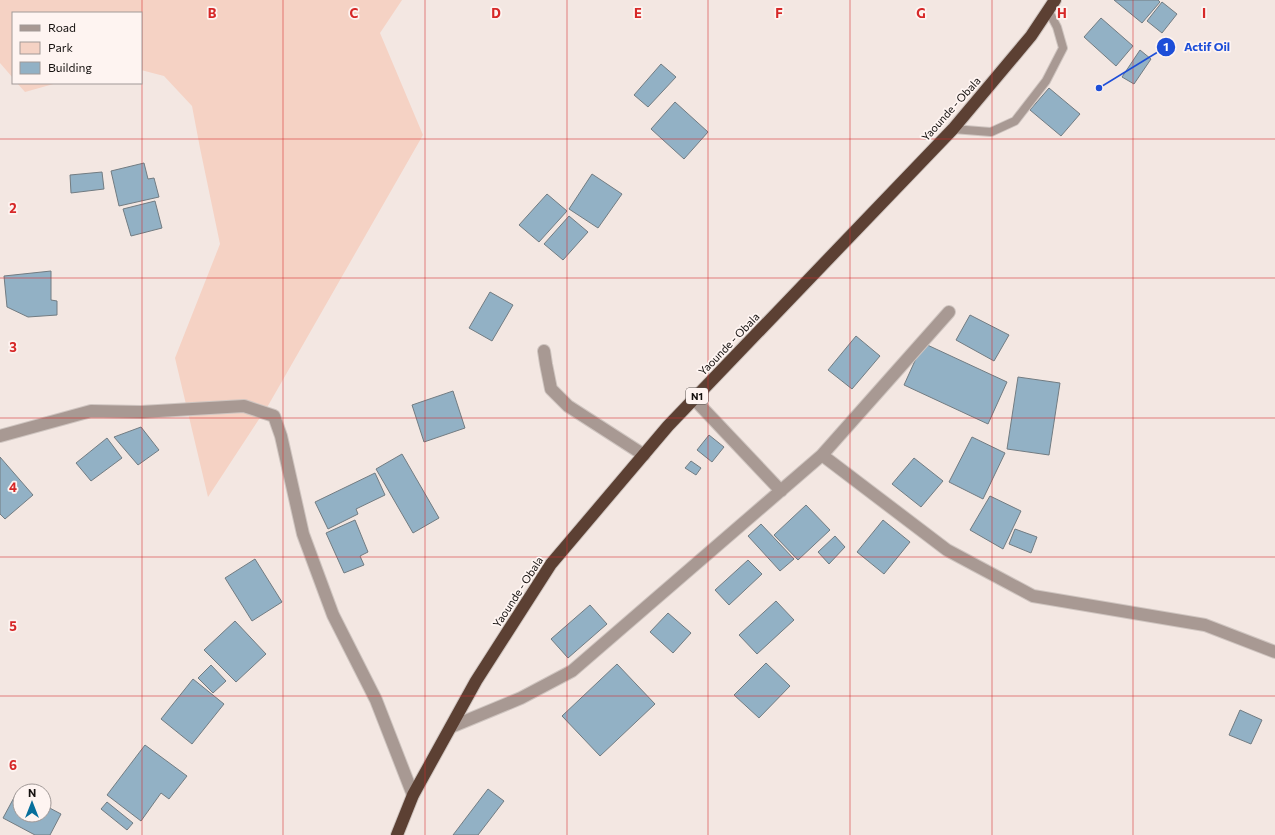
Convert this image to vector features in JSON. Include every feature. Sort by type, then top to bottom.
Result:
[{"type":"highway","name":"Yaounde - Obala","points":[[397,835],[414,795],[476,681],[551,564],[668,426],[953,129],[1031,36],[1051,5]]},
{"type":"street","points":[[451,728],[521,698],[572,671],[822,455],[949,312]]},
{"type":"street","points":[[544,351],[551,389],[568,406],[644,455]]},
{"type":"street","points":[[694,399],[781,491]]},
{"type":"street","points":[[0,436],[91,411],[141,412],[244,406],[274,416],[282,436],[303,534],[333,615],[376,700],[414,795]]},
{"type":"street","points":[[822,455],[947,550],[1034,596],[1205,625],[1275,652]]},
{"type":"lane","points":[[953,129],[991,132],[1015,120],[1046,81],[1062,48],[1051,5]]},
{"type":"green space","points":[[0,0],[402,0],[380,33],[423,135],[269,404],[208,497],[175,358],[220,244],[192,106],[164,76],[142,70],[142,12],[12,12],[12,77],[0,63]]},
{"type":"green space","points":[[18,84],[53,84],[25,92]]},
{"type":"building","points":[[1114,0],[1158,0],[1160,2],[1142,23]]},
{"type":"building","points":[[1162,2],[1177,14],[1162,33],[1147,21]]},
{"type":"building","points":[[1101,18],[1133,46],[1116,66],[1084,37]]},
{"type":"building","points":[[1140,50],[1151,59],[1134,84],[1122,77]]},
{"type":"building","points":[[661,64],[676,77],[648,107],[634,95]]},
{"type":"building","points":[[1049,88],[1080,114],[1061,136],[1030,110]]},
{"type":"building","points":[[675,102],[708,132],[684,159],[651,129]]},
{"type":"building","points":[[144,163],[148,179],[154,178],[159,197],[119,206],[111,171]]},
{"type":"building","points":[[102,172],[104,189],[71,193],[70,175]]},
{"type":"building","points":[[592,174],[622,194],[598,228],[569,209]]},
{"type":"building","points":[[547,194],[567,211],[539,242],[519,225]]},
{"type":"building","points":[[155,201],[162,228],[131,236],[123,209]]},
{"type":"building","points":[[569,216],[588,232],[563,260],[544,244]]},
{"type":"building","points":[[51,271],[51,300],[57,301],[57,315],[28,317],[7,307],[4,276]]},
{"type":"building","points":[[490,292],[513,305],[492,341],[469,328]]},
{"type":"building","points":[[970,315],[1009,335],[994,361],[956,340]]},
{"type":"building","points":[[856,336],[880,356],[852,389],[828,370]]},
{"type":"building","points":[[923,343],[1007,382],[988,424],[904,385]]},
{"type":"building","points":[[1018,377],[1060,383],[1049,455],[1007,449]]},
{"type":"building","points":[[453,391],[465,428],[424,442],[412,405]]},
{"type":"building","points":[[141,427],[159,450],[138,465],[114,437]]},
{"type":"building","points":[[709,435],[724,447],[712,462],[697,450]]},
{"type":"building","points":[[972,437],[1005,453],[983,499],[949,482]]},
{"type":"building","points":[[107,438],[122,458],[91,481],[76,463]]},
{"type":"building","points":[[402,454],[439,518],[413,533],[376,469]]},
{"type":"building","points":[[0,457],[33,495],[5,519],[0,514]]},
{"type":"building","points":[[914,458],[943,481],[921,507],[892,484]]},
{"type":"building","points":[[691,461],[701,468],[696,475],[685,468]]},
{"type":"building","points":[[375,473],[385,495],[356,509],[358,514],[328,529],[315,502]]},
{"type":"building","points":[[990,496],[1021,511],[1003,549],[970,530]]},
{"type":"building","points":[[806,505],[830,530],[798,560],[774,535]]},
{"type":"building","points":[[355,520],[368,552],[360,556],[364,565],[344,573],[326,533]]},
{"type":"building","points":[[883,520],[910,542],[884,574],[857,552]]},
{"type":"building","points":[[761,524],[794,559],[780,571],[748,536]]},
{"type":"building","points":[[1015,529],[1037,537],[1031,553],[1009,544]]},
{"type":"building","points":[[835,536],[845,547],[829,564],[818,552]]},
{"type":"building","points":[[255,559],[282,602],[252,621],[225,578]]},
{"type":"building","points":[[748,560],[762,574],[729,605],[715,590]]},
{"type":"building","points":[[776,601],[794,620],[757,654],[739,635]]},
{"type":"building","points":[[590,605],[607,624],[568,658],[551,639]]},
{"type":"building","points":[[668,613],[691,633],[673,653],[650,632]]},
{"type":"building","points":[[235,621],[266,654],[236,682],[204,650]]},
{"type":"building","points":[[766,663],[790,686],[759,718],[734,695]]},
{"type":"building","points":[[617,664],[655,704],[600,756],[562,716]]},
{"type":"building","points":[[211,665],[226,681],[213,693],[198,678]]},
{"type":"building","points":[[193,679],[224,704],[192,744],[161,719]]},
{"type":"building","points":[[1240,710],[1262,720],[1251,744],[1229,735]]},
{"type":"building","points":[[145,745],[187,776],[169,799],[161,793],[141,821],[107,795]]},
{"type":"building","points":[[488,789],[504,801],[478,835],[453,835]]},
{"type":"building","points":[[12,801],[12,823],[3,818]]},
{"type":"building","points":[[107,802],[133,823],[127,830],[101,809]]},
{"type":"building","points":[[52,809],[61,814],[50,835],[35,835],[12,823],[52,823]]},
{"type":"place","name":"Actif Oil","points":[[1099,88]]}]
